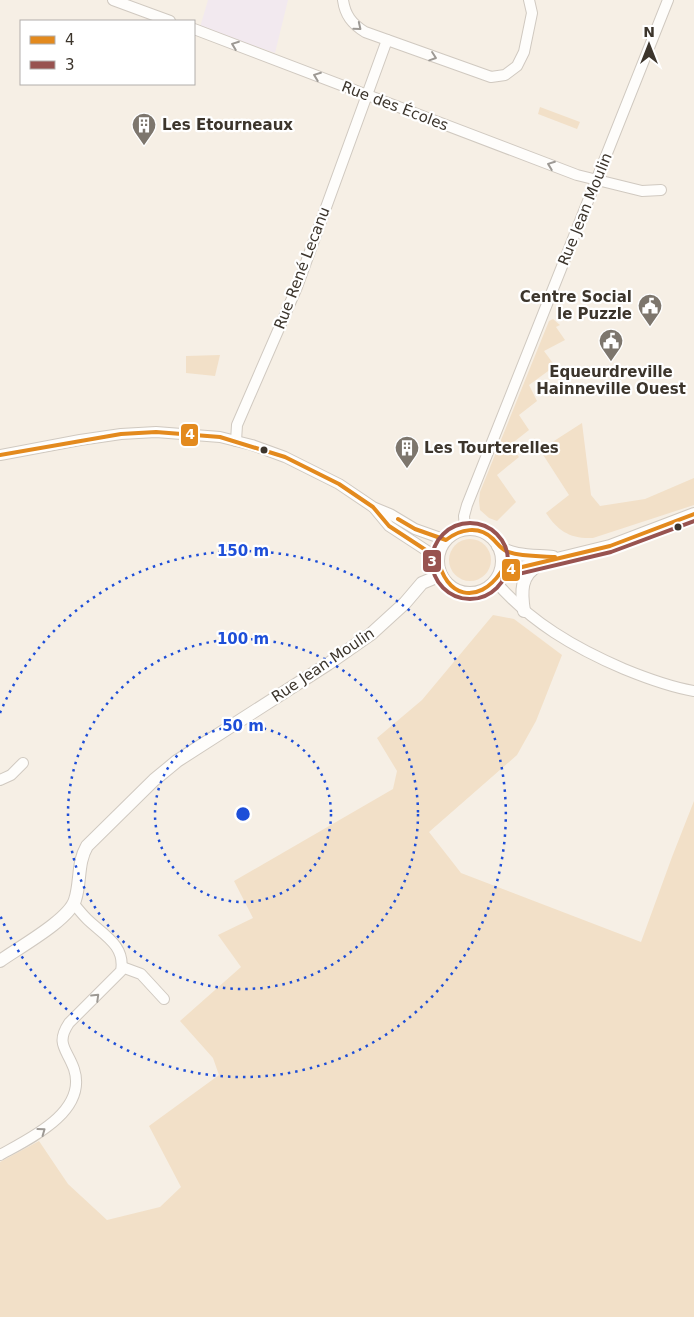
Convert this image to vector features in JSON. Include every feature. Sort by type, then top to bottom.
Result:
[{"type":"street","points":[[113,0],[167,20]]},
{"type":"street","points":[[343,0],[347,15],[354,25],[365,32],[491,77],[505,75],[517,66],[524,52],[532,13],[529,0]]},
{"type":"street","name":"Rue Jean Moulin","points":[[465,530],[464,516],[467,505],[668,0]]},
{"type":"street","name":"Rue des Écoles","points":[[195,30],[577,175],[642,191],[660,190]]},
{"type":"street","name":"Rue René Lecanu","points":[[236,440],[237,424],[297,288],[387,40]]},
{"type":"street","points":[[0,455],[121,434],[156,432],[236,440],[268,450],[307,467],[339,484],[373,507],[390,514],[415,529],[446,540]]},
{"type":"street","points":[[373,507],[389,526],[438,558]]},
{"type":"street","points":[[498,576],[560,557],[610,546],[694,514]]},
{"type":"street","points":[[498,546],[501,554],[498,576],[488,588],[471,593],[462,592],[446,583],[441,575],[438,558],[441,548],[451,535],[465,530],[484,532],[506,552],[560,557]]},
{"type":"street","points":[[524,610],[522,585],[526,576],[532,569],[546,562]]},
{"type":"street","name":"Rue Jean Moulin","points":[[74,904],[78,889],[79,870],[84,852],[90,841],[154,780],[188,752],[328,664],[371,634],[406,603],[422,583],[441,575]]},
{"type":"street","points":[[498,576],[524,610],[547,628],[592,655],[638,674],[694,691]]},
{"type":"street","points":[[0,780],[11,775],[23,763]]},
{"type":"street","points":[[0,961],[59,920],[74,904],[87,919],[110,938],[120,953],[122,967],[118,976],[69,1023],[63,1032],[63,1043],[76,1077],[74,1093],[65,1110],[42,1132],[0,1155]]},
{"type":"street","points":[[122,967],[141,974],[164,999]]},
{"type":"shaded area","points":[[208,0],[288,0],[275,53],[200,27]]},
{"type":"shaded area","points":[[540,107],[580,122],[577,129],[538,114]]},
{"type":"shaded area","points":[[553,319],[560,325],[556,327],[565,340],[544,351],[555,366],[529,385],[537,401],[519,415],[529,430],[510,445],[519,457],[497,475],[516,502],[497,521],[489,518],[480,510],[480,492],[549,321]]},
{"type":"shaded area","points":[[220,355],[215,376],[186,373],[186,356]]},
{"type":"shaded area","points":[[582,423],[591,495],[600,506],[645,499],[694,478],[694,505],[593,538],[578,537],[565,533],[555,525],[546,513],[569,495],[540,450]]},
{"type":"shaded area","points":[[474,539],[482,542],[488,548],[491,560],[488,572],[482,578],[466,581],[458,578],[452,572],[449,556],[452,548],[458,542]]},
{"type":"shaded area","points":[[493,615],[514,619],[562,655],[536,721],[517,755],[429,832],[461,873],[641,942],[694,801],[694,1317],[0,1317],[0,1162],[39,1141],[68,1184],[107,1220],[160,1207],[181,1187],[149,1126],[219,1075],[213,1058],[180,1021],[241,967],[218,935],[253,918],[234,881],[393,789],[397,771],[377,738],[422,700]]},
{"type":"transit line","name":"4","points":[[0,455],[121,434],[156,432],[220,437],[285,457],[339,484],[373,507],[389,526],[438,558],[442,571],[455,589],[473,593],[482,590],[492,583],[501,572],[610,546],[694,514]]},
{"type":"transit line","name":"4","points":[[398,519],[415,529],[446,540],[457,533],[476,530],[488,535],[508,552],[525,556],[555,557]]},
{"type":"transit line","name":"3","points":[[502,578],[611,552],[694,521]]},
{"type":"transit line","name":"3","points":[[470,523],[485,526],[497,534],[505,546],[508,561],[505,576],[497,588],[485,596],[470,599],[455,596],[443,588],[435,576],[432,561],[435,546],[443,534],[455,526],[470,523]]},
{"type":"place","name":"Les Etourneaux","points":[[144,146]]},
{"type":"place","name":"Centre Social le Puzzle","points":[[650,327]]},
{"type":"place","name":"Equeurdreville Hainneville Ouest","points":[[611,362]]},
{"type":"place","name":"Les Tourterelles","points":[[407,469]]}]
